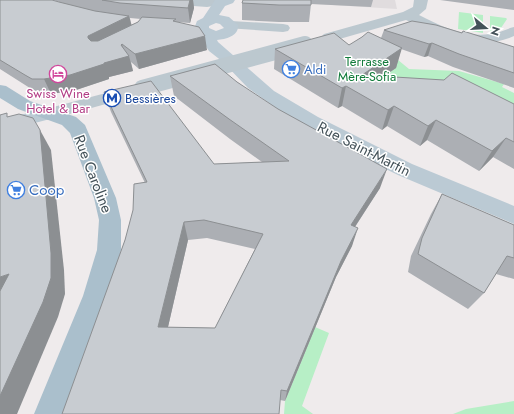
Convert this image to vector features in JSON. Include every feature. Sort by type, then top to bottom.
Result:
[{"type":"main road","name":"Rue Caroline","points":[[0,90],[24,105],[69,121],[78,130],[105,198],[110,220],[109,250],[96,296],[49,414]]},
{"type":"street","points":[[166,0],[207,3],[228,0]]},
{"type":"street","points":[[228,0],[232,5],[229,26],[232,44],[229,58]]},
{"type":"street","points":[[228,0],[220,3],[201,28],[220,35],[229,26],[283,28]]},
{"type":"street","points":[[404,0],[433,28],[452,34],[473,39],[490,39],[504,37],[514,31]]},
{"type":"street","points":[[0,126],[389,21],[415,9]]},
{"type":"street","name":"Rue Saint-Martin","points":[[201,28],[215,48],[229,58],[252,83],[280,104],[317,126],[367,152],[425,179],[514,215]]},
{"type":"street","points":[[490,39],[503,51]]},
{"type":"shaded area","points":[[316,0],[395,0],[397,9],[316,4]]},
{"type":"green space","points":[[459,12],[483,15],[483,33],[458,29]]},
{"type":"green space","points":[[490,16],[507,19],[501,28],[490,32]]},
{"type":"green space","name":"Terrasse Mère-Sofia","points":[[392,55],[409,69],[459,71],[504,84],[502,87],[514,93],[514,130],[371,96]]},
{"type":"green space","points":[[315,327],[329,333],[302,406],[313,414],[284,414],[285,401]]},
{"type":"green space","points":[[514,401],[514,414],[453,414],[466,409]]},
{"type":"building","points":[[0,0],[52,0],[95,11],[129,16],[88,36],[91,41],[98,41],[138,22],[142,17],[176,19],[173,21],[199,27],[205,36],[135,54],[122,44],[121,45],[129,56],[70,75],[44,79],[32,79],[0,60]]},
{"type":"building","points":[[102,0],[190,0],[188,8],[120,3]]},
{"type":"building","points":[[243,0],[311,0],[311,5],[242,3]]},
{"type":"building","points":[[412,21],[436,25],[462,33],[463,31],[514,47],[514,73],[432,43],[429,44],[384,30]]},
{"type":"building","points":[[368,32],[402,48],[362,75],[444,80],[452,73],[514,104],[514,142],[506,138],[492,151],[436,120],[428,126],[394,106],[388,110],[346,86],[342,88],[275,49],[334,33],[349,45]]},
{"type":"building","points":[[215,64],[237,82],[278,109],[387,169],[351,225],[358,228],[341,261],[287,391],[281,390],[279,414],[62,414],[125,240],[133,210],[134,184],[147,182],[104,92],[151,81],[214,164],[289,161],[170,76]],"holes":[[[204,220],[263,234],[215,328],[158,327],[184,222]]]},
{"type":"building","points":[[7,113],[7,117],[19,114],[33,118],[40,130],[51,253],[51,278],[43,302],[0,396],[0,291],[9,274],[0,277],[0,115]]},
{"type":"building","points":[[442,194],[514,225],[514,258],[507,256],[484,293],[418,254],[422,238]]},
{"type":"railway","points":[[209,72],[285,51]]},
{"type":"railway","points":[[146,90],[182,80]]},
{"type":"place","name":"Aldi","points":[[291,69]]},
{"type":"place","name":"Swiss Wine Hotel & Bar","points":[[58,74]]},
{"type":"place","name":"Bessières","points":[[112,98]]},
{"type":"place","name":"Coop","points":[[16,190]]}]
